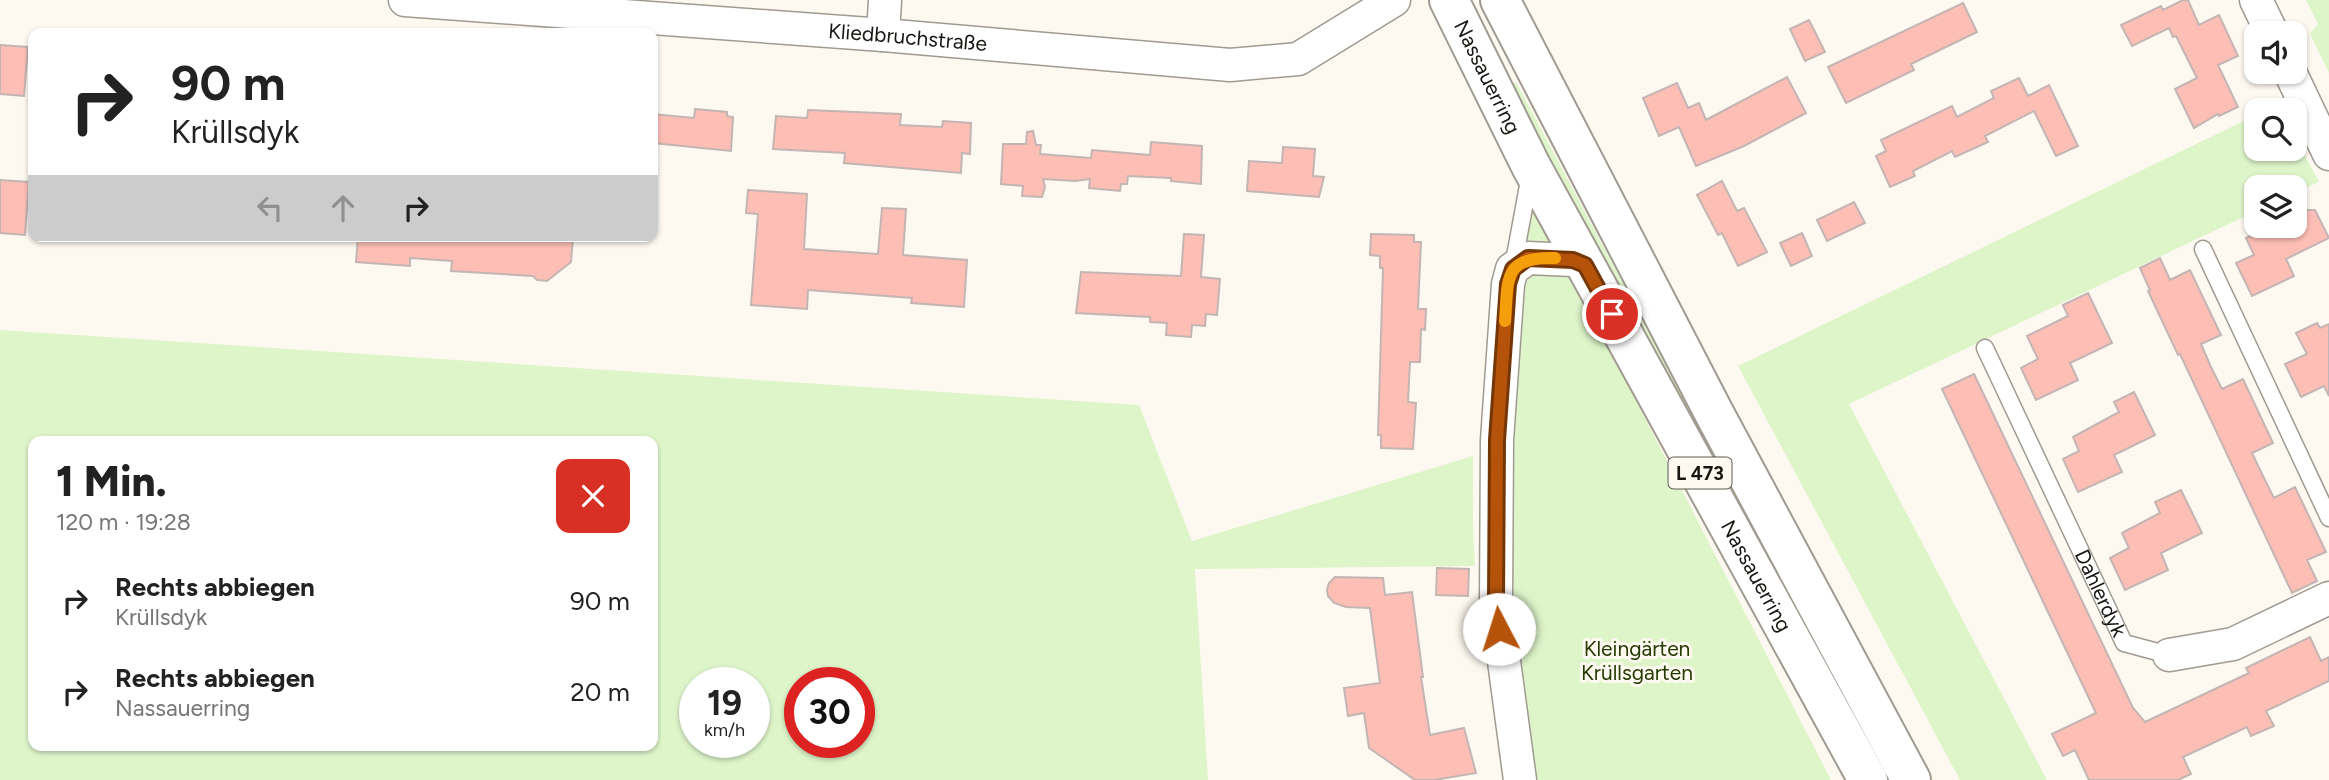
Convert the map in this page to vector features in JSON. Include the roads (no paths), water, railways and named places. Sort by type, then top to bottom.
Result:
[{"type":"main road","name":"Nassauerring","points":[[1449,0],[1531,166],[1868,780]]},
{"type":"main road","name":"Nassauerring","points":[[1500,0],[1714,414],[1911,780]]},
{"type":"street","points":[[883,35],[885,0]]},
{"type":"street","name":"Kliedbruchstraße","points":[[422,1],[883,35],[1230,65],[1298,58],[1394,0]]},
{"type":"street","points":[[2256,0],[2266,21]]},
{"type":"street","points":[[2296,84],[2329,154]]},
{"type":"street","points":[[1520,780],[1496,602],[1497,440],[1508,284],[1513,269],[1528,258],[1573,260],[1585,265]]},
{"type":"street","name":"Dahlerdyk","points":[[2169,655],[2233,644],[2329,598]]},
{"type":"lane","points":[[1513,269],[1531,166]]},
{"type":"lane","points":[[2203,249],[2329,518]]},
{"type":"lane","name":"Dahlerdyk","points":[[1985,348],[2124,643],[2169,655]]},
{"type":"park label","name":"Kleingärten Krüllsgarten","points":[[1637,661]]}]
